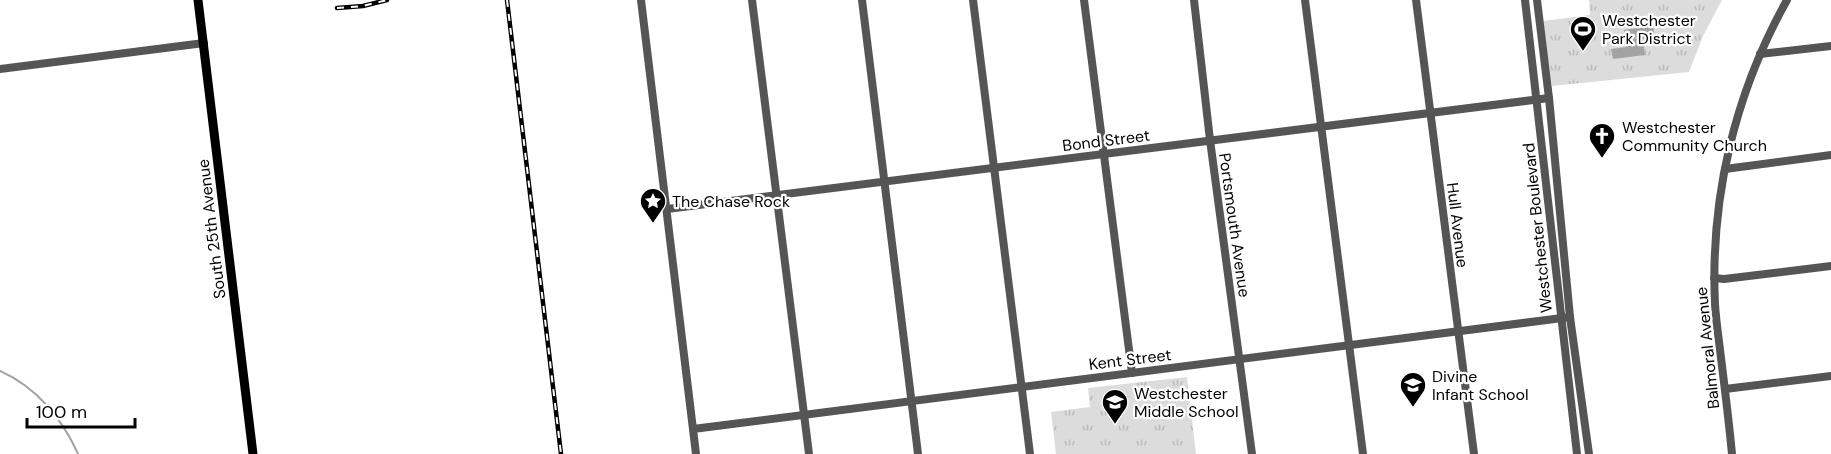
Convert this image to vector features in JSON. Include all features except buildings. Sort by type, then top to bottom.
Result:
[{"type":"main road","name":"South 25th Avenue","points":[[198,0],[253,454]]},
{"type":"street","points":[[640,0],[696,454]]},
{"type":"street","points":[[752,0],[809,454]]},
{"type":"street","points":[[862,0],[918,454]]},
{"type":"street","points":[[973,0],[1030,454]]},
{"type":"street","points":[[1084,0],[1132,373]]},
{"type":"street","name":"Portsmouth Avenue","points":[[1194,0],[1210,141],[1252,454]]},
{"type":"street","points":[[1305,0],[1363,454]]},
{"type":"street","name":"Hull Avenue","points":[[1416,0],[1474,454]]},
{"type":"street","name":"Westchester Boulevard","points":[[1525,0],[1577,454]]},
{"type":"street","name":"Westchester Boulevard","points":[[1537,0],[1570,317],[1589,454]]},
{"type":"street","name":"Balmoral Avenue","points":[[1732,454],[1715,307],[1716,230],[1725,169],[1737,117],[1760,54],[1787,0]]},
{"type":"street","points":[[0,69],[204,43]]},
{"type":"street","points":[[1760,54],[1831,46]]},
{"type":"street","name":"Bond Street","points":[[667,209],[1549,98]]},
{"type":"street","points":[[1725,169],[1831,156]]},
{"type":"street","points":[[1714,278],[1724,279],[1831,266]]},
{"type":"street","name":"Kent Street","points":[[693,429],[1570,317]]},
{"type":"street","points":[[1725,389],[1831,376]]},
{"type":"green space","points":[[1589,0],[1722,0],[1703,36],[1689,72],[1552,86],[1543,21],[1590,15]]},
{"type":"green space","name":"Westchester Middle School","points":[[1187,377],[1196,454],[1056,454],[1051,412],[1090,407],[1088,388]]},
{"type":"shaded area","points":[[1653,26],[1655,37],[1643,39],[1645,55],[1613,59],[1611,49],[1626,47],[1624,30]]},
{"type":"waterway","points":[[0,371],[25,386],[46,405],[64,428],[78,454]]},
{"type":"railway","points":[[337,8],[363,6],[387,0]]},
{"type":"railway","points":[[507,0],[561,454]]},
{"type":"place","name":"Westchester Park District","points":[[1583,52]]},
{"type":"place","name":"Westchester Community Church","points":[[1602,159]]},
{"type":"place","name":"The Chase Rock","points":[[653,224]]},
{"type":"place","name":"Divine Infant School","points":[[1413,408]]},
{"type":"place","name":"Westchester Middle School","points":[[1115,425]]}]
